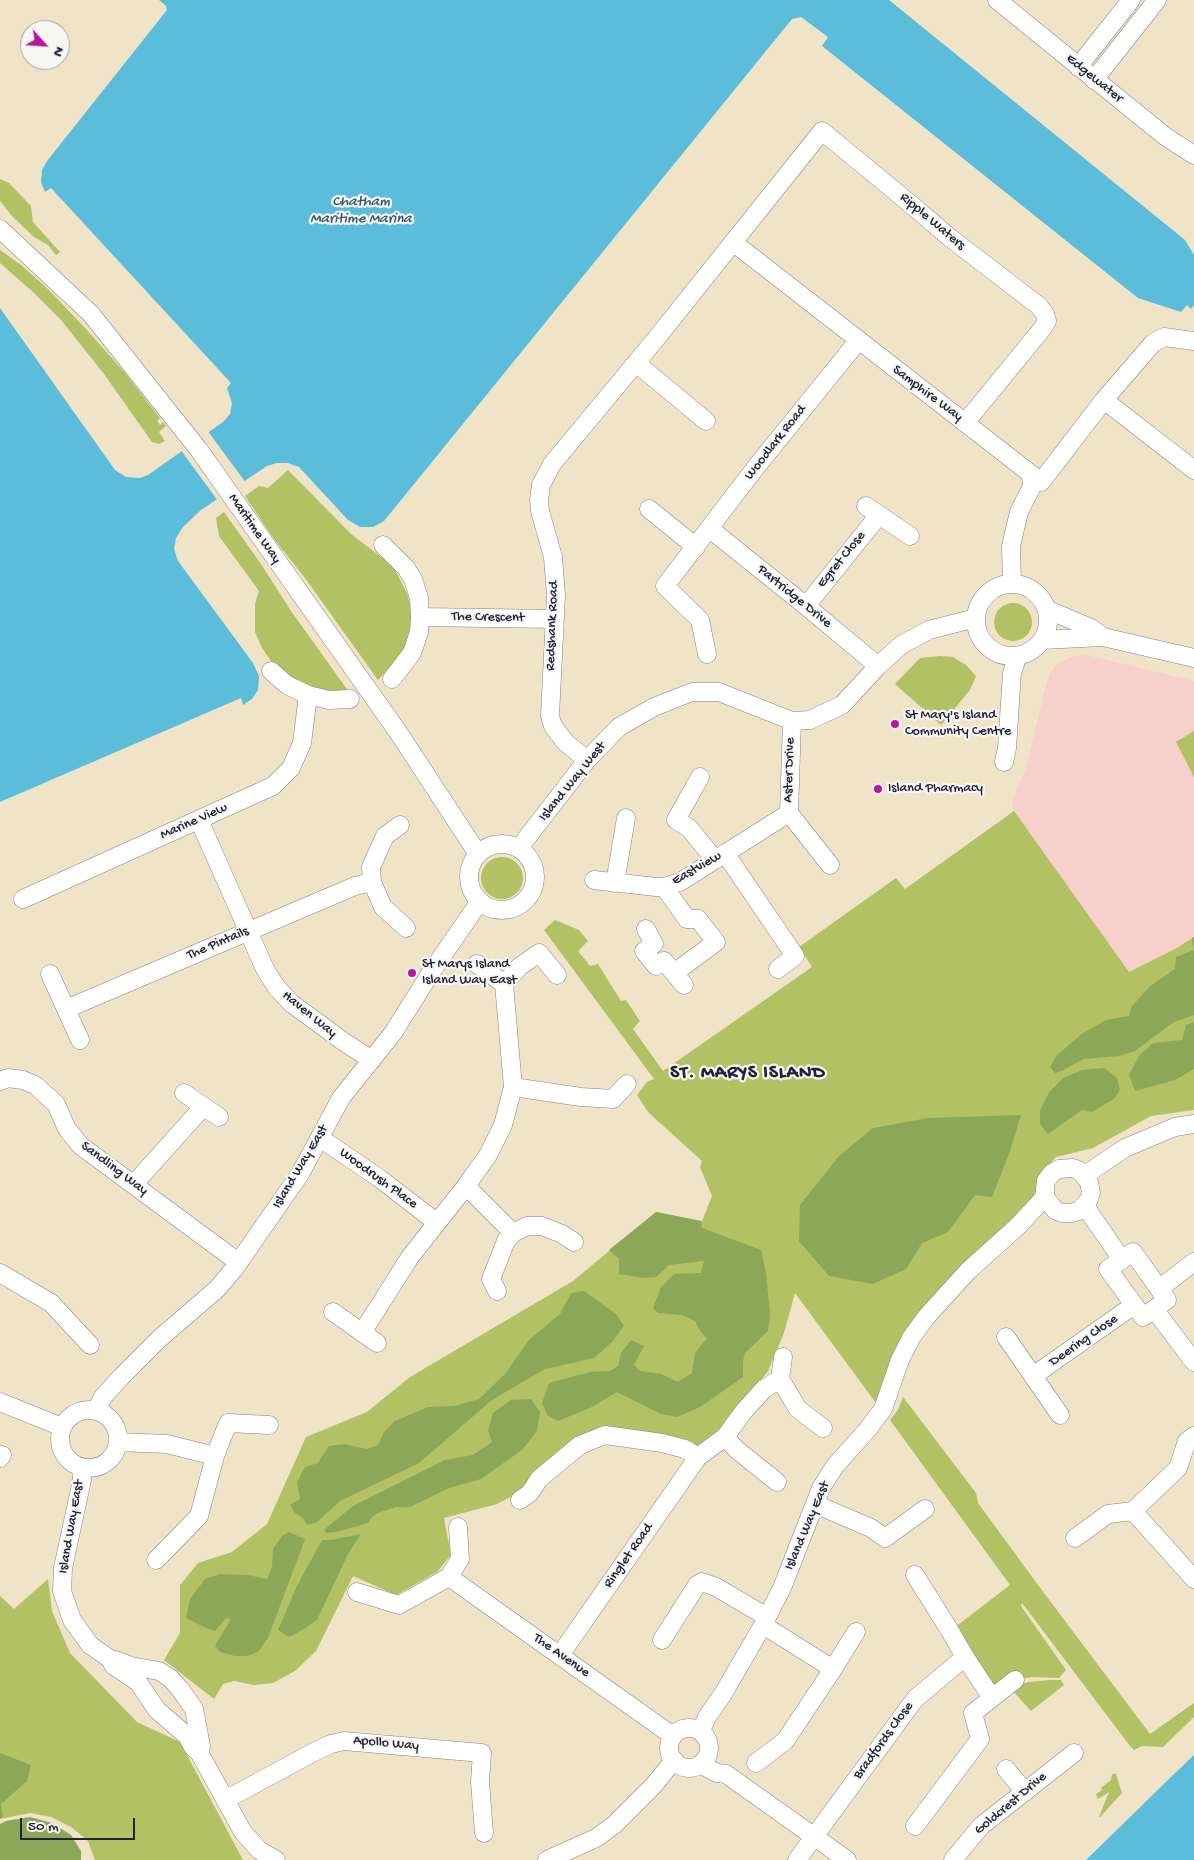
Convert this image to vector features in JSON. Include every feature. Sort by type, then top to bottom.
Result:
[{"type":"street","name":"Edgewater","points":[[997,0],[1166,137],[1194,155]]},
{"type":"street","points":[[1078,67],[1131,0]]},
{"type":"street","points":[[1094,80],[1157,0]]},
{"type":"street","name":"Ripple Waters","points":[[734,242],[822,131],[949,237],[1039,306],[1045,314],[1046,321],[1042,329],[965,423]]},
{"type":"street","name":"Maritime Way","points":[[0,229],[91,314],[203,456],[398,732],[478,854]]},
{"type":"street","name":"Samphire Way","points":[[734,242],[858,341],[1031,474]]},
{"type":"street","name":"Redshank Road","points":[[587,760],[565,742],[553,726],[550,716],[556,619],[554,568],[540,511],[541,484],[552,464],[734,242]]},
{"type":"street","points":[[1031,474],[1042,482],[1109,395],[1153,343],[1164,337],[1194,341]]},
{"type":"street","name":"Woodlark Road","points":[[708,654],[700,620],[666,586],[756,467],[858,341]]},
{"type":"street","points":[[636,363],[706,421]]},
{"type":"street","points":[[1109,395],[1194,470]]},
{"type":"street","points":[[1012,584],[1011,546],[1019,512],[1032,486],[1031,474]]},
{"type":"street","points":[[649,509],[696,547]]},
{"type":"street","name":"Egret Close","points":[[806,606],[872,510],[910,536]]},
{"type":"street","name":"Partridge Drive","points":[[710,529],[878,666]]},
{"type":"street","points":[[383,545],[406,568],[413,579],[419,598],[419,632],[412,653],[392,679]]},
{"type":"street","points":[[1012,584],[1023,586],[1033,591],[1041,599],[1046,609],[1048,620],[1047,630],[1036,648],[1018,656],[1002,655],[987,647],[980,639],[976,629],[978,607],[984,598],[992,590],[1012,584]]},
{"type":"street","points":[[1046,609],[1090,628],[1103,637]]},
{"type":"street","name":"The Crescent","points":[[420,617],[556,619]]},
{"type":"street","points":[[792,721],[810,720],[842,705],[878,666],[901,645],[929,630],[976,618]]},
{"type":"street","points":[[1042,640],[1103,637],[1194,658]]},
{"type":"street","points":[[1004,762],[1007,748],[1012,673],[1018,656]]},
{"type":"street","points":[[271,671],[287,685],[308,696],[329,700],[350,699]]},
{"type":"street","name":"Island Way West","points":[[519,848],[587,760],[619,727],[654,707],[692,692],[719,692],[792,721]]},
{"type":"street","name":"Marine View","points":[[24,899],[273,786],[291,768],[302,744],[308,696]]},
{"type":"street","name":"Aster Drive","points":[[792,721],[789,813],[830,865]]},
{"type":"street","points":[[700,777],[676,820],[689,828],[720,856],[795,956],[778,969]]},
{"type":"street","name":"Eastview","points":[[594,880],[664,887],[680,882],[789,813]]},
{"type":"street","points":[[615,883],[626,818]]},
{"type":"street","name":"Haven Way","points":[[199,820],[264,969],[277,988],[291,1004],[372,1060]]},
{"type":"street","points":[[400,825],[385,836],[371,867],[372,882],[383,907],[406,928]]},
{"type":"street","points":[[498,844],[508,844],[519,848],[533,865],[535,876],[533,887],[528,896],[520,904],[510,909],[500,910],[489,907],[480,901],[473,893],[469,873],[472,862],[478,854],[487,847],[498,844]]},
{"type":"street","name":"The Pintails","points":[[66,1009],[355,886],[372,882]]},
{"type":"street","points":[[646,929],[654,944],[644,950],[656,966],[664,961],[679,979],[716,942],[698,919],[687,919],[664,887]]},
{"type":"street","name":"Island Way East","points":[[96,1410],[103,1397],[121,1377],[154,1344],[217,1289],[238,1262],[300,1174],[341,1098],[355,1078],[393,1033],[430,974],[480,901]]},
{"type":"street","points":[[333,1312],[369,1338],[410,1257],[488,1155],[503,1125],[513,1087],[504,984],[519,967],[539,953],[557,975]]},
{"type":"street","points":[[477,964],[504,984]]},
{"type":"street","points":[[50,974],[80,1040]]},
{"type":"street","name":"Sandling Way","points":[[0,1081],[8,1078],[23,1080],[35,1085],[56,1104],[67,1129],[81,1146],[238,1262]]},
{"type":"street","points":[[513,1087],[582,1097],[613,1099],[627,1084]]},
{"type":"street","points":[[184,1093],[219,1117]]},
{"type":"street","points":[[134,1184],[203,1107]]},
{"type":"street","points":[[1046,1197],[1055,1210],[1062,1213],[1079,1211],[1085,1206],[1091,1194],[1091,1188],[1085,1175],[1125,1148],[1175,1127],[1194,1124]]},
{"type":"street","name":"Woodrush Place","points":[[320,1138],[379,1178],[436,1222]]},
{"type":"street","name":"Island Way East","points":[[701,1731],[707,1717],[727,1687],[782,1588],[821,1488],[835,1466],[883,1409],[900,1360],[911,1338],[927,1316],[968,1271],[1018,1226],[1046,1197],[1044,1189],[1046,1181],[1057,1170],[1067,1167],[1073,1168],[1085,1175]]},
{"type":"street","points":[[466,1186],[514,1233]]},
{"type":"street","points":[[1085,1206],[1122,1260]]},
{"type":"street","points":[[497,1290],[491,1279],[506,1241],[514,1233],[527,1226],[542,1226],[556,1231],[574,1242]]},
{"type":"street","points":[[1133,1252],[1167,1300],[1143,1317],[1108,1269],[1122,1260],[1133,1252]]},
{"type":"street","points":[[1159,1289],[1194,1262]]},
{"type":"street","points":[[0,1273],[51,1303],[90,1344]]},
{"type":"street","name":"Deering Close","points":[[1033,1376],[1134,1305]]},
{"type":"street","points":[[1154,1309],[1194,1362]]},
{"type":"street","points":[[1006,1337],[1060,1415]]},
{"type":"street","points":[[782,1357],[780,1379],[798,1409],[823,1428]]},
{"type":"street","name":"Ringlet Road","points":[[560,1655],[698,1457],[725,1436],[764,1389],[780,1379]]},
{"type":"street","points":[[0,1402],[62,1427],[67,1418],[79,1411],[96,1410],[105,1414],[114,1424],[118,1434],[118,1442],[167,1444],[215,1456]]},
{"type":"street","points":[[156,1560],[199,1516],[215,1456],[228,1423],[269,1425]]},
{"type":"street","name":"Island Way East","points":[[62,1427],[59,1437],[60,1447],[72,1463],[82,1467],[97,1467],[106,1462],[116,1449],[118,1442]]},
{"type":"street","points":[[520,1500],[530,1493],[539,1480],[580,1446],[605,1435],[685,1448],[698,1457]]},
{"type":"street","points":[[725,1436],[737,1450],[777,1482]]},
{"type":"street","points":[[1075,1538],[1108,1514],[1133,1510],[1178,1468],[1187,1441],[1194,1436]]},
{"type":"street","name":"Island Way East","points":[[82,1467],[82,1480],[63,1568],[62,1591],[72,1620],[94,1648],[110,1659],[114,1666],[138,1682],[150,1702],[167,1720],[184,1733],[200,1754],[246,1837],[260,1850],[276,1860]]},
{"type":"street","points":[[815,1504],[871,1528],[885,1538],[925,1509]]},
{"type":"street","points":[[1133,1510],[1194,1579]]},
{"type":"street","points":[[357,1592],[399,1605],[449,1577],[460,1559],[458,1527]]},
{"type":"street","points":[[915,1575],[965,1658],[992,1698]]},
{"type":"street","name":"The Avenue","points":[[449,1577],[673,1736]]},
{"type":"street","points":[[662,1640],[697,1585],[702,1582],[716,1587],[833,1668]]},
{"type":"street","points":[[756,1762],[785,1741],[856,1632]]},
{"type":"street","name":"Bradfords Close","points":[[797,1860],[914,1699],[965,1658]]},
{"type":"street","name":"Island Way East","points":[[110,1659],[118,1660],[131,1666],[156,1670],[174,1683],[188,1698],[194,1709],[201,1746],[200,1754]]},
{"type":"street","points":[[915,1826],[980,1739],[973,1713],[1014,1680]]},
{"type":"street","points":[[689,1727],[701,1731],[708,1741],[704,1757],[690,1768],[684,1767],[674,1760],[669,1748],[673,1736],[683,1728],[689,1727]]},
{"type":"street","name":"Apollo Way","points":[[225,1800],[312,1753],[331,1744],[344,1741],[482,1753],[480,1782],[484,1833]]},
{"type":"street","name":"Goldcrest Drive","points":[[953,1860],[981,1826],[1074,1753]]},
{"type":"street","points":[[704,1757],[848,1860]]},
{"type":"street","points":[[547,1860],[596,1838],[614,1825],[654,1785],[674,1760]]},
{"type":"street","points":[[1006,1769],[1025,1792]]},
{"type":"shaded area","points":[[1086,655],[1194,681],[1194,937],[1175,949],[1129,972],[1014,811],[1012,801],[1025,771],[1050,673],[1057,664],[1074,656]]},
{"type":"green space","points":[[0,179],[9,183],[31,206],[33,222],[60,252],[56,255],[48,245],[34,237],[12,216],[0,201]]},
{"type":"green space","points":[[0,250],[21,265],[49,290],[125,373],[160,418],[157,421],[160,425],[163,422],[166,426],[159,432],[165,441],[159,444],[152,442],[104,374],[61,320],[0,263]]},
{"type":"green space","points":[[288,470],[351,534],[393,566],[407,593],[411,608],[411,623],[407,641],[399,658],[378,680],[305,578],[274,539],[245,496],[259,486],[268,488]]},
{"type":"green space","points":[[224,512],[349,692],[334,695],[282,677],[262,648],[255,632],[255,604],[259,591],[219,536],[216,518]]},
{"type":"green space","points":[[1013,603],[1027,608],[1032,622],[1027,636],[1013,641],[999,636],[994,622],[999,608]]},
{"type":"green space","points":[[953,657],[966,665],[976,676],[970,690],[941,725],[895,684],[920,658]]},
{"type":"green space","points":[[1194,731],[1194,777],[1176,742]]},
{"type":"green space","points":[[1014,811],[1129,972],[1175,949],[1194,937],[1194,1110],[1151,1116],[1093,1148],[1056,1157],[1043,1171],[1033,1197],[916,1317],[893,1353],[876,1403],[795,1293],[784,1333],[768,1371],[739,1409],[719,1430],[694,1449],[604,1429],[518,1493],[497,1504],[444,1518],[451,1555],[437,1572],[396,1595],[353,1576],[316,1651],[295,1671],[273,1683],[254,1685],[234,1681],[223,1684],[214,1699],[164,1660],[180,1633],[180,1585],[198,1563],[232,1552],[267,1524],[306,1437],[367,1412],[410,1377],[573,1281],[656,1212],[702,1221],[712,1196],[700,1167],[702,1161],[648,1112],[637,1095],[647,1082],[654,1079],[544,930],[555,920],[579,930],[588,941],[578,951],[590,966],[598,964],[621,1001],[626,1000],[640,1021],[633,1029],[663,1071],[812,967],[799,947],[896,878],[905,889]]},
{"type":"green space","points":[[502,857],[517,863],[523,878],[517,893],[502,899],[487,893],[481,878],[487,863]]},
{"type":"green space","points":[[1194,950],[1194,1015],[1174,1022],[1135,1051],[1119,1056],[1083,1059],[1055,1073],[1050,1067],[1056,1056],[1083,1033],[1106,1020],[1129,1016],[1132,1006],[1150,986],[1175,969],[1176,957]]},
{"type":"green space","points":[[1194,1022],[1194,1069],[1175,1080],[1135,1091],[1129,1075],[1139,1056],[1153,1043],[1182,1040],[1186,1025]]},
{"type":"green space","points":[[1104,1068],[1117,1078],[1120,1090],[1114,1099],[1092,1112],[1082,1110],[1048,1134],[1040,1124],[1040,1110],[1050,1091],[1063,1078],[1082,1070]]},
{"type":"green space","points":[[1021,1115],[1009,1154],[992,1197],[975,1195],[948,1232],[922,1243],[906,1269],[873,1284],[829,1276],[799,1241],[800,1205],[839,1156],[873,1128],[928,1118]]},
{"type":"green space","points":[[656,1212],[701,1221],[702,1228],[761,1250],[766,1272],[770,1315],[768,1331],[745,1353],[743,1377],[700,1407],[677,1417],[661,1414],[617,1392],[592,1407],[558,1421],[548,1416],[542,1403],[549,1383],[590,1372],[610,1371],[618,1366],[621,1353],[631,1340],[644,1346],[634,1365],[640,1371],[661,1374],[678,1382],[692,1373],[695,1353],[707,1338],[700,1331],[695,1321],[682,1315],[658,1313],[653,1308],[661,1287],[674,1274],[701,1273],[704,1261],[669,1265],[656,1277],[643,1278],[619,1274],[619,1259],[609,1250]]},
{"type":"green space","points":[[584,1291],[616,1314],[624,1326],[613,1341],[594,1358],[545,1369],[492,1400],[419,1463],[340,1501],[317,1522],[307,1525],[303,1518],[295,1513],[290,1505],[300,1499],[297,1482],[305,1467],[318,1463],[329,1446],[344,1444],[367,1449],[378,1445],[384,1432],[395,1421],[428,1407],[454,1406],[479,1399],[505,1374],[529,1340],[560,1314],[571,1293]]},
{"type":"green space","points":[[903,1397],[976,1493],[978,1503],[1041,1589],[1150,1734],[1194,1703],[1194,1717],[1163,1747],[1142,1746],[1134,1750],[1130,1746],[1022,1603],[1021,1606],[1066,1670],[1059,1678],[1032,1677],[1015,1680],[996,1688],[950,1631],[1010,1585],[890,1420],[898,1410]]},
{"type":"green space","points":[[531,1399],[540,1412],[537,1431],[522,1450],[481,1479],[449,1488],[410,1507],[396,1507],[378,1513],[368,1523],[326,1533],[325,1529],[353,1506],[445,1460],[473,1455],[492,1442],[488,1431],[493,1413],[511,1400]]},
{"type":"green space","points":[[289,1532],[305,1539],[268,1638],[258,1652],[247,1656],[235,1656],[220,1652],[215,1646],[231,1619],[226,1618],[215,1631],[206,1628],[186,1618],[190,1599],[205,1579],[220,1574],[248,1575],[267,1579],[272,1567],[273,1549],[282,1536]]},
{"type":"green space","points":[[361,1534],[348,1554],[317,1620],[289,1637],[278,1630],[297,1586],[322,1540]]},
{"type":"green space","points":[[48,1579],[52,1611],[70,1653],[137,1722],[180,1742],[243,1860],[95,1860],[88,1841],[71,1827],[51,1817],[30,1813],[0,1819],[0,1596],[14,1609]]},
{"type":"green space","points":[[1061,1680],[1064,1685],[1031,1711],[1013,1691],[1018,1685]]},
{"type":"green space","points":[[0,1753],[31,1765],[27,1781],[1,1804],[3,1817],[0,1819]]},
{"type":"green space","points":[[1112,1774],[1116,1774],[1122,1793],[1099,1817],[1109,1792],[1098,1799],[1096,1794],[1111,1780]]},
{"type":"green space","points":[[30,1817],[52,1823],[71,1835],[81,1851],[81,1860],[0,1860],[0,1824],[6,1821]]},
{"type":"water","name":"Chatham Maritime Marina","points":[[159,0],[889,0],[1185,240],[1194,255],[1194,305],[1191,309],[1187,305],[1181,312],[1138,298],[822,46],[828,37],[801,17],[792,19],[384,521],[373,527],[360,527],[348,520],[299,467],[288,463],[277,463],[267,466],[201,510],[183,527],[176,538],[174,549],[178,561],[253,663],[259,676],[258,690],[252,699],[243,705],[241,698],[0,802],[0,308],[115,470],[126,477],[140,478],[148,475],[223,422],[230,414],[232,403],[227,388],[231,383],[51,188],[45,192],[41,182],[42,170],[47,161],[167,10],[166,6]]},
{"type":"water","points":[[1194,1755],[1194,1860],[1086,1860],[1171,1777]]},
{"type":"pier","points":[[207,430],[246,483],[218,501],[180,449]]},
{"type":"place","name":"St Mary's Island Community Centre","points":[[895,724]]},
{"type":"place","name":"Island Pharmacy","points":[[878,789]]},
{"type":"place","name":"St Marys Island Island Way East","points":[[412,973]]},
{"type":"district","name":"ST. MARYS ISLAND","points":[[748,1074]]}]
